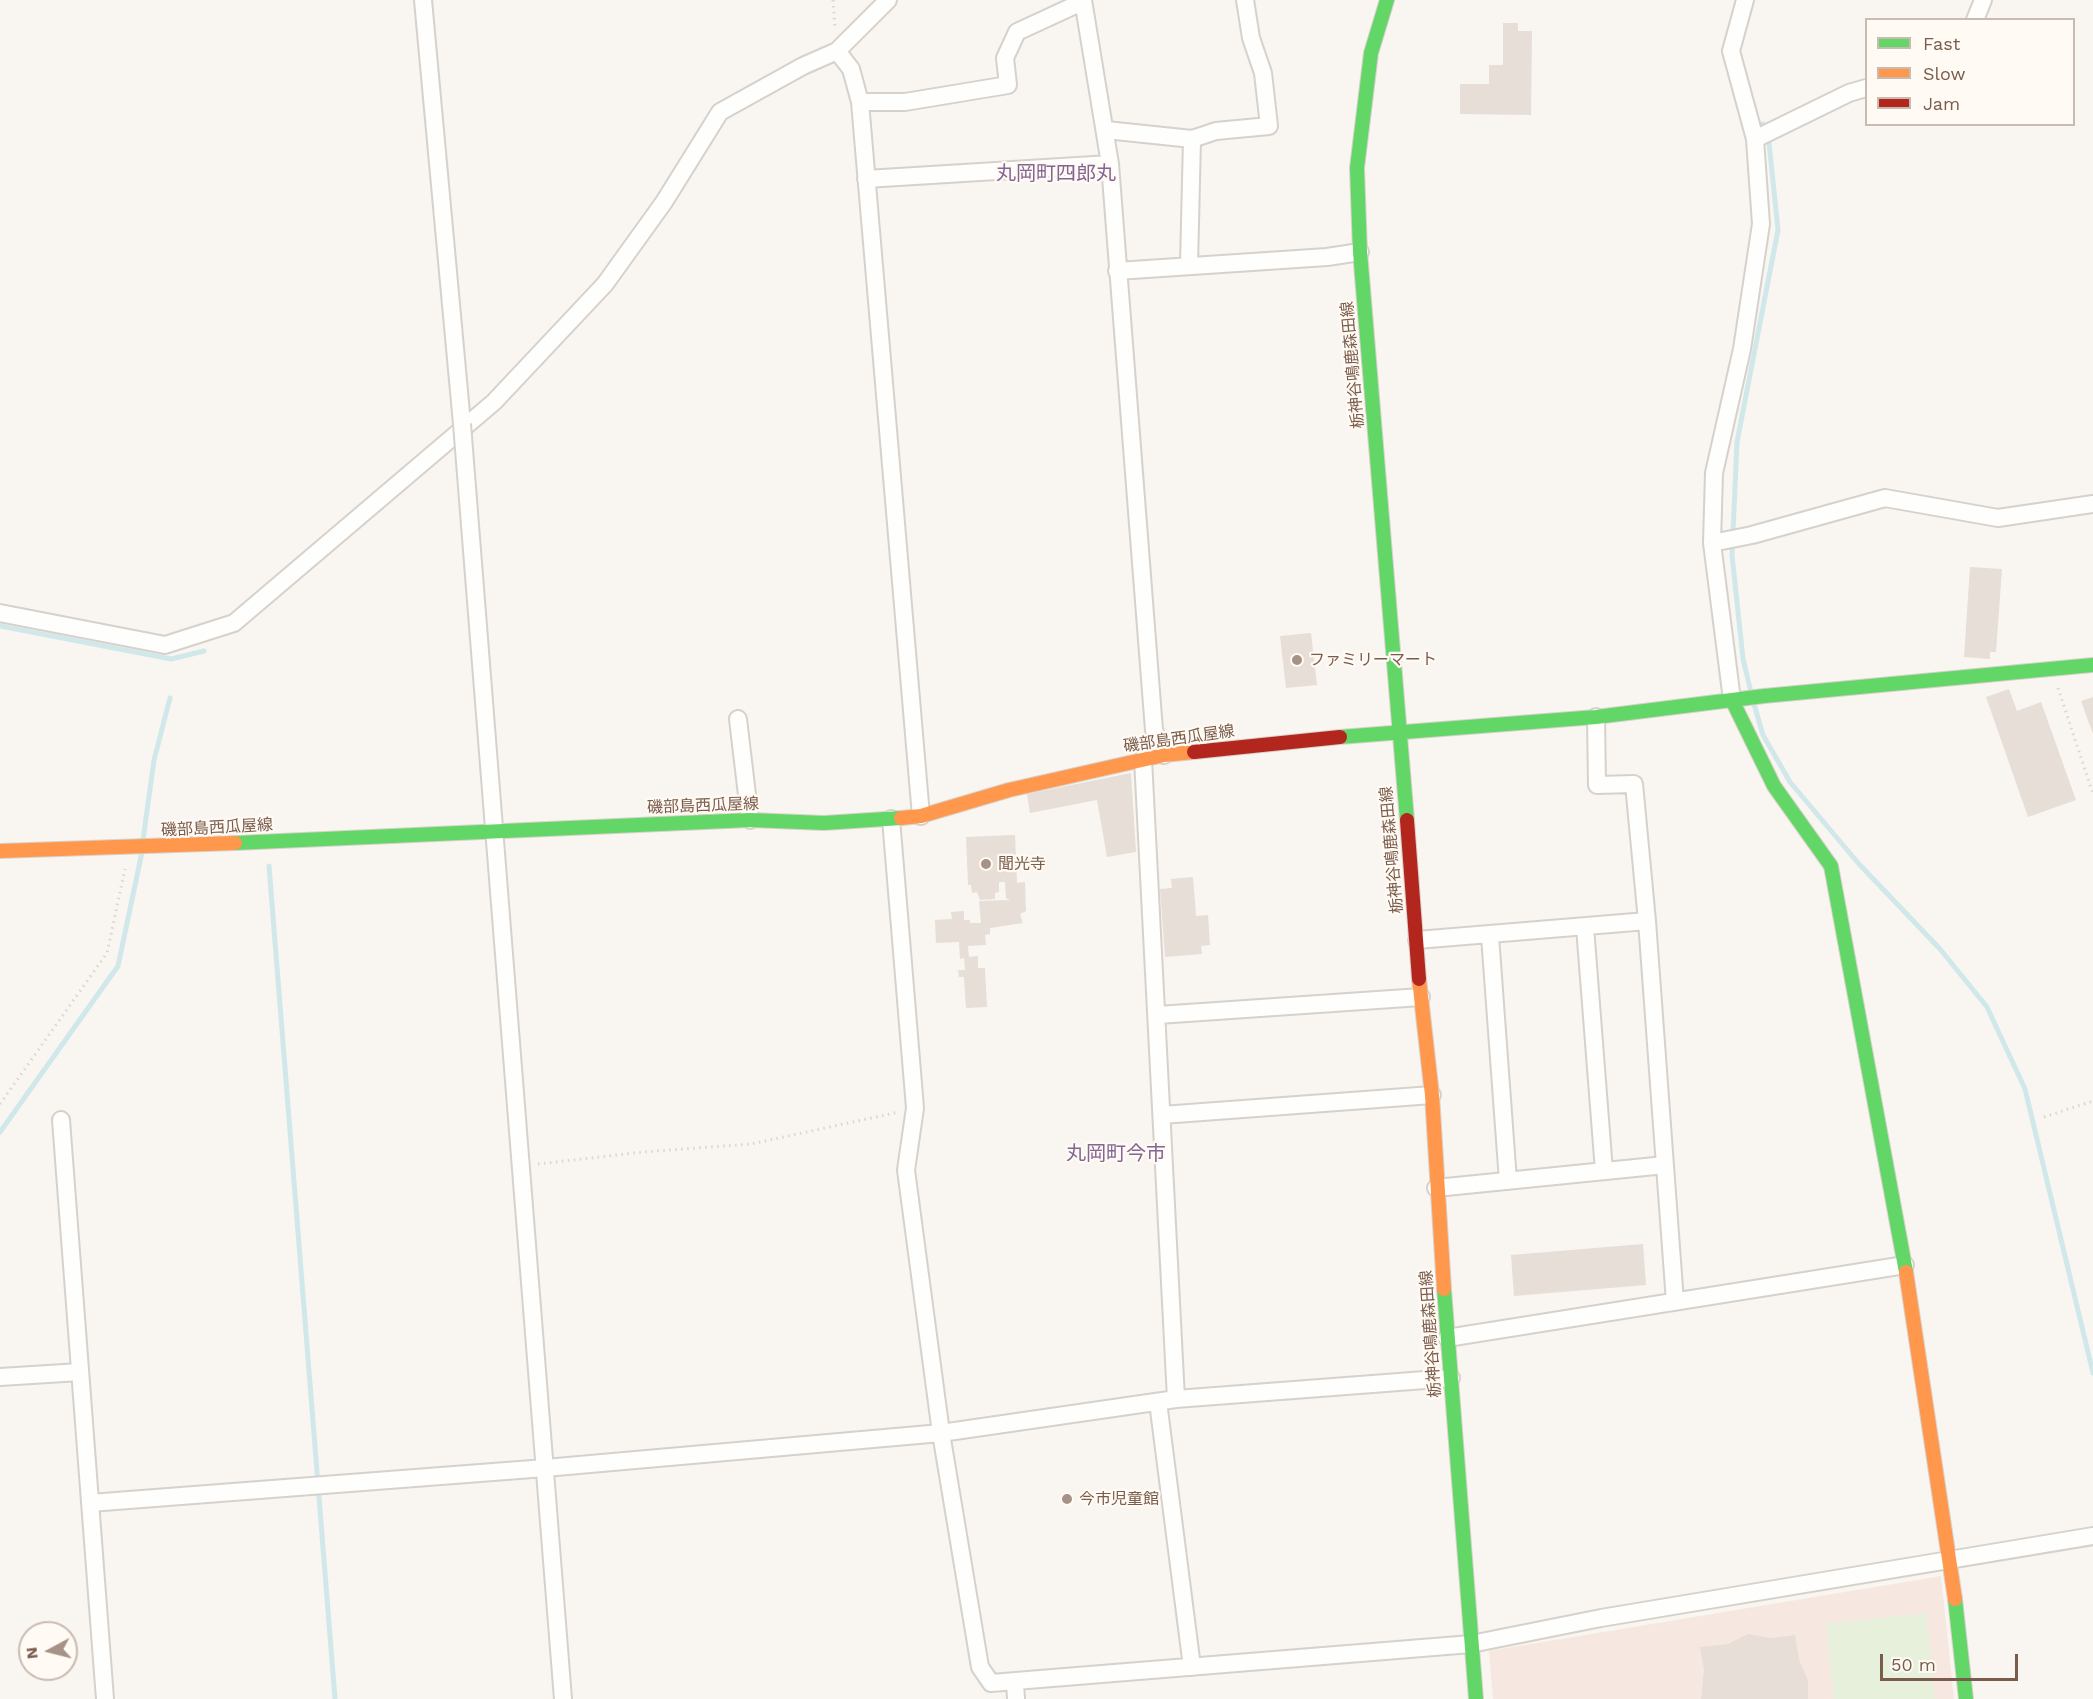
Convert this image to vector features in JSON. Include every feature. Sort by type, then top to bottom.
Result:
[{"type":"main road","name":"栃神谷鳴鹿森田線","points":[[1387,0],[1371,53],[1357,168],[1360,252],[1398,731],[1421,997],[1432,1095],[1436,1188],[1476,1699]]},
{"type":"main road","name":"磯部島西瓜屋線","points":[[0,851],[154,847],[750,820],[824,823],[891,819],[921,816],[1009,790],[1164,755],[1398,731],[1596,717],[1764,696],[2093,665]]},
{"type":"main road","points":[[1736,699],[1773,786],[1831,866],[1905,1265],[1951,1561],[1966,1699]]},
{"type":"street","points":[[423,0],[462,424],[563,1699]]},
{"type":"street","points":[[0,613],[165,645],[234,623],[494,402],[605,284],[664,202],[720,112],[803,66],[837,51],[888,0]]},
{"type":"street","points":[[1106,130],[1192,139],[1216,131],[1269,126],[1263,73],[1251,38],[1245,0]]},
{"type":"street","points":[[1736,699],[1712,543],[1714,472],[1742,349],[1761,224],[1755,139],[1731,51],[1745,0]]},
{"type":"street","points":[[1976,18],[1983,0]]},
{"type":"street","points":[[860,102],[905,102],[1008,86],[1005,58],[1017,32],[1083,1],[1110,164],[1154,730],[1164,755]]},
{"type":"street","points":[[837,51],[851,69],[860,102],[921,816]]},
{"type":"street","points":[[1755,139],[1849,93],[1865,88]]},
{"type":"street","points":[[1189,265],[1192,139]]},
{"type":"street","points":[[866,179],[1110,164]]},
{"type":"street","points":[[1117,272],[1189,265],[1327,258],[1360,252]]},
{"type":"street","points":[[1712,543],[1752,535],[1885,498],[1998,518],[2093,504]]},
{"type":"street","points":[[1596,717],[1597,784],[1634,784],[1647,921],[1675,1302]]},
{"type":"street","points":[[738,718],[750,820]]},
{"type":"street","points":[[1143,759],[1158,1015],[1176,1400]]},
{"type":"street","points":[[891,819],[915,1108],[906,1170],[941,1433],[980,1667],[991,1683],[1016,1691],[1192,1667],[1471,1644],[1601,1618],[2093,1536]]},
{"type":"street","points":[[1417,940],[1490,936],[1647,921]]},
{"type":"street","points":[[1585,927],[1604,1171]]},
{"type":"street","points":[[1490,936],[1508,1181]]},
{"type":"street","points":[[1158,1015],[1421,997]]},
{"type":"street","points":[[1162,1115],[1432,1095]]},
{"type":"street","points":[[61,1120],[105,1699]]},
{"type":"street","points":[[1436,1188],[1665,1165]]},
{"type":"street","points":[[1447,1338],[1905,1265]]},
{"type":"street","points":[[0,1377],[80,1372]]},
{"type":"street","points":[[90,1503],[545,1468],[941,1433],[1176,1400],[1451,1378]]},
{"type":"street","points":[[1158,1402],[1192,1667]]},
{"type":"path","points":[[833,0],[837,51]]},
{"type":"path","points":[[2051,669],[2093,794]]},
{"type":"path","points":[[0,1104],[107,953],[129,848]]},
{"type":"path","points":[[2044,1117],[2093,1101]]},
{"type":"path","points":[[521,1166],[643,1152],[751,1144],[915,1108]]},
{"type":"shaded area","points":[[1941,1576],[1954,1699],[1493,1699],[1489,1651]]},
{"type":"green space","points":[[1926,1613],[1935,1699],[1834,1699],[1826,1624]]},
{"type":"building","points":[[1503,23],[1518,23],[1518,31],[1532,31],[1531,115],[1460,114],[1460,84],[1489,84],[1489,65],[1503,65]]},
{"type":"building","points":[[1970,567],[2002,569],[1996,652],[1990,652],[1990,659],[1964,657]]},
{"type":"building","points":[[1311,633],[1317,685],[1286,688],[1280,636]]},
{"type":"building","points":[[2009,689],[2017,711],[2041,702],[2076,800],[2028,817],[1986,697]]},
{"type":"building","points":[[2093,697],[2093,734],[2081,701]]},
{"type":"building","points":[[1131,773],[1136,852],[1107,857],[1097,800],[1030,813],[1027,794]]},
{"type":"building","points":[[1015,835],[1017,883],[1025,882],[1026,911],[1020,914],[1023,923],[990,928],[990,934],[985,935],[986,945],[968,946],[969,957],[978,956],[978,968],[985,968],[987,1007],[966,1008],[964,977],[959,977],[958,970],[965,970],[964,958],[960,959],[959,942],[936,943],[935,920],[952,919],[951,912],[964,911],[964,920],[970,920],[970,923],[981,923],[979,901],[1010,900],[1006,898],[1005,882],[999,882],[999,892],[995,893],[995,899],[980,900],[977,892],[972,893],[971,885],[968,885],[966,837]]},
{"type":"building","points":[[1193,877],[1196,916],[1208,915],[1210,945],[1201,946],[1202,954],[1165,957],[1160,889],[1172,888],[1171,879]]},
{"type":"building","points":[[1643,1244],[1646,1285],[1514,1296],[1511,1255]]},
{"type":"building","points":[[1748,1634],[1771,1638],[1795,1635],[1799,1660],[1808,1680],[1808,1699],[1701,1699],[1704,1670],[1700,1647],[1728,1644]]},
{"type":"waterway","points":[[1751,692],[1743,659],[1732,555],[1737,442],[1778,230],[1769,143],[1763,124]]},
{"type":"waterway","points":[[0,626],[171,659],[204,651]]},
{"type":"waterway","points":[[143,840],[154,760],[170,698]]},
{"type":"waterway","points":[[1754,704],[1763,735],[1790,782],[1859,864],[1940,949],[1987,1007],[2025,1089],[2093,1373]]},
{"type":"waterway","points":[[0,1132],[118,966],[142,852]]},
{"type":"waterway","points":[[269,866],[335,1699]]},
{"type":"traffic: fast","points":[[1387,0],[1371,53],[1357,168],[1360,252],[1407,820]]},
{"type":"traffic: fast","points":[[1340,737],[1596,717],[1764,696],[2093,665]]},
{"type":"traffic: fast","points":[[1732,700],[1774,786],[1831,866],[1906,1272]]},
{"type":"traffic: fast","points":[[235,843],[750,820],[824,823],[901,818]]},
{"type":"traffic: fast","points":[[1444,1289],[1476,1699]]},
{"type":"traffic: fast","points":[[1955,1599],[1966,1699]]},
{"type":"traffic: slow","points":[[901,818],[921,816],[1009,790],[1164,755],[1194,752]]},
{"type":"traffic: slow","points":[[0,851],[235,843]]},
{"type":"traffic: slow","points":[[1419,979],[1432,1095],[1444,1289]]},
{"type":"traffic: slow","points":[[1906,1272],[1955,1599]]},
{"type":"traffic: jam","points":[[1194,752],[1340,737]]},
{"type":"traffic: jam","points":[[1407,820],[1419,979]]},
{"type":"place","name":"ファミリーマート","points":[[1297,660]]},
{"type":"place","name":"聞光寺","points":[[986,864]]},
{"type":"place","name":"今市児童館","points":[[1067,1499]]},
{"type":"district","name":"丸岡町四郎丸","points":[[1056,174]]},
{"type":"district","name":"丸岡町今市","points":[[1116,1154]]}]
